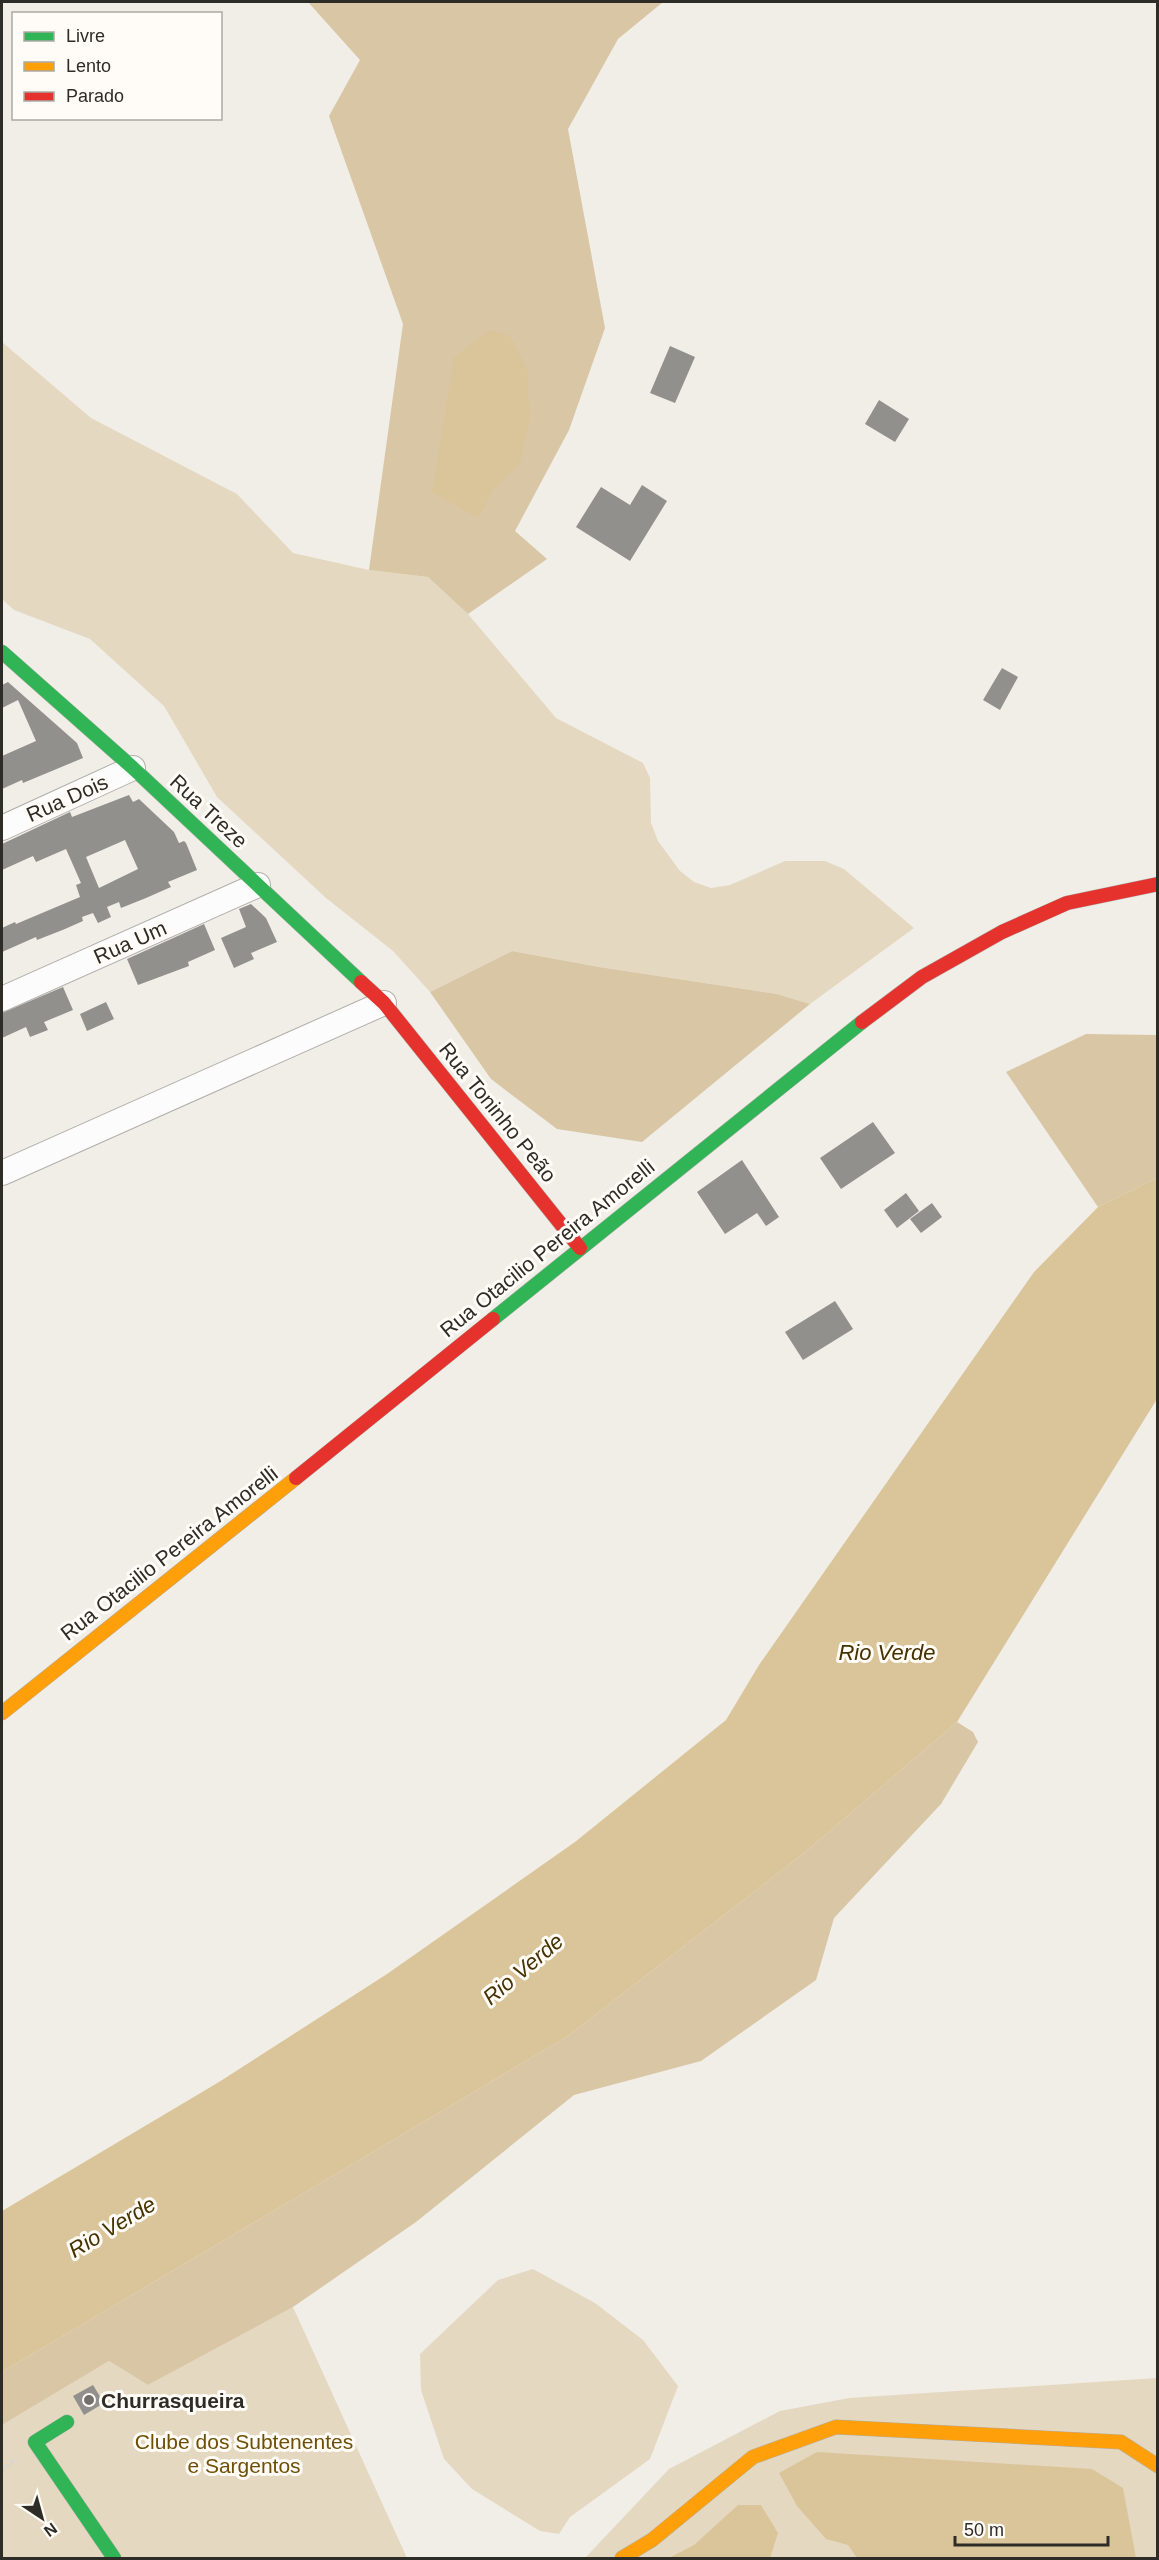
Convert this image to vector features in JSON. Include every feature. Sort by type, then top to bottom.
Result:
[{"type":"street","name":"Rua Treze","points":[[3,655],[133,768],[384,1003]]},
{"type":"street","name":"Rua Dois","points":[[2,828],[133,768]]},
{"type":"street","name":"Rua Otacilio Pereira Amorelli","points":[[2,1713],[804,1067],[922,977],[1002,932],[1067,903],[1158,884]]},
{"type":"street","name":"Rua Um","points":[[2,999],[258,885]]},
{"type":"street","name":"Rua Toninho Peão","points":[[384,1003],[580,1248]]},
{"type":"street","points":[[2,1173],[384,1003]]},
{"type":"street","points":[[67,2422],[35,2442],[114,2559]]},
{"type":"street","points":[[622,2559],[652,2540],[753,2457],[836,2427],[1121,2442],[1158,2466]]},
{"type":"green space","points":[[2,342],[91,418],[237,494],[293,553],[369,570],[428,577],[468,614],[556,718],[643,763],[650,778],[651,823],[658,841],[680,871],[694,882],[711,888],[730,885],[785,861],[825,861],[844,869],[914,928],[810,1004],[777,994],[599,967],[512,951],[430,992],[393,951],[326,898],[217,797],[164,706],[90,639],[14,610],[2,599]]},
{"type":"green space","points":[[533,2269],[595,2303],[643,2340],[678,2386],[650,2459],[570,2517],[559,2534],[540,2531],[472,2489],[444,2459],[421,2390],[420,2354],[498,2280]]},
{"type":"green space","name":"Clube dos Subtenentes e Sargentos","points":[[293,2307],[407,2558],[2,2558],[2,2425],[109,2361],[148,2385]]},
{"type":"green space","points":[[1157,2378],[1157,2558],[585,2558],[669,2469],[780,2411],[849,2398]]},
{"type":"shaded area","points":[[308,2],[663,2],[618,39],[568,129],[605,328],[569,430],[515,531],[547,559],[468,614],[428,577],[369,570],[403,324],[329,116],[360,60]]},
{"type":"shaded area","points":[[512,951],[599,967],[777,994],[810,1004],[642,1142],[557,1129],[491,1079],[430,992]]},
{"type":"shaded area","points":[[1086,1034],[1157,1035],[1157,1178],[1098,1207],[1006,1072]]},
{"type":"shaded area","points":[[957,1722],[973,1732],[978,1742],[941,1804],[834,1918],[816,1980],[701,2061],[574,2095],[416,2222],[293,2307],[148,2385],[109,2361],[2,2425],[2,2372],[568,2036],[804,1853]]},
{"type":"water","points":[[490,330],[510,336],[527,369],[530,418],[520,463],[494,489],[478,518],[432,492],[454,357]]},
{"type":"water","name":"Rio Verde","points":[[1157,1178],[1157,1399],[957,1722],[804,1853],[568,2036],[2,2372],[2,2211],[219,2082],[387,1974],[575,1842],[726,1720],[759,1665],[1034,1272],[1098,1207]]},
{"type":"water","points":[[817,2452],[1092,2469],[1123,2488],[1136,2558],[857,2558],[848,2545],[826,2539],[797,2506],[779,2473]]},
{"type":"water","points":[[738,2505],[761,2505],[778,2533],[770,2558],[669,2558],[694,2545]]},
{"type":"building","points":[[670,346],[695,357],[675,403],[650,393]]},
{"type":"building","points":[[879,400],[909,419],[895,442],[865,424]]},
{"type":"building","points":[[642,485],[667,501],[630,561],[576,527],[601,487],[630,505]]},
{"type":"building","points":[[1002,668],[1018,677],[1000,710],[983,700]]},
{"type":"building","points":[[8,682],[77,743],[83,758],[23,783],[22,780],[2,789],[2,756],[36,741],[18,700],[2,708],[2,685]]},
{"type":"building","points":[[129,795],[133,802],[139,799],[174,832],[179,843],[184,841],[186,843],[197,870],[168,882],[171,887],[146,898],[121,908],[119,902],[107,907],[111,917],[98,923],[93,913],[82,917],[83,921],[65,929],[37,940],[36,937],[2,952],[2,928],[80,897],[76,885],[81,883],[66,849],[36,862],[33,856],[2,870],[2,844],[70,812],[72,817]],"holes":[[[125,840],[138,869],[99,888],[86,857]]]},
{"type":"building","points":[[251,904],[266,918],[277,942],[251,953],[254,959],[234,968],[221,938],[246,927],[239,909]]},
{"type":"building","points":[[204,924],[215,950],[188,962],[189,966],[138,985],[127,959]]},
{"type":"building","points":[[63,987],[73,1010],[44,1022],[48,1030],[30,1037],[26,1027],[2,1038],[2,1013]]},
{"type":"building","points":[[106,1002],[114,1019],[87,1031],[80,1014]]},
{"type":"building","points":[[873,1122],[895,1153],[841,1189],[820,1158]]},
{"type":"building","points":[[742,1160],[779,1217],[766,1226],[757,1213],[725,1234],[697,1192]]},
{"type":"building","points":[[906,1193],[919,1211],[897,1228],[884,1210]]},
{"type":"building","points":[[932,1203],[942,1217],[921,1233],[910,1219]]},
{"type":"building","points":[[835,1301],[853,1329],[803,1360],[785,1332]]},
{"type":"building","name":"Churrasqueira","points":[[93,2385],[104,2403],[84,2415],[73,2396]]},
{"type":"traffic: fast","points":[[2,652],[133,768],[361,982]]},
{"type":"traffic: fast","points":[[493,1319],[862,1022]]},
{"type":"traffic: fast","points":[[67,2422],[35,2442],[114,2558]]},
{"type":"traffic: slow","points":[[2,1713],[296,1478]]},
{"type":"traffic: slow","points":[[622,2558],[652,2540],[753,2457],[836,2427],[1121,2442],[1158,2466]]},
{"type":"traffic: jam","points":[[862,1022],[922,977],[1002,932],[1067,903],[1158,884]]},
{"type":"traffic: jam","points":[[361,982],[384,1003],[580,1248]]},
{"type":"traffic: jam","points":[[296,1478],[493,1319]]},
{"type":"place","name":"Churrasqueira","points":[[89,2400]]}]
